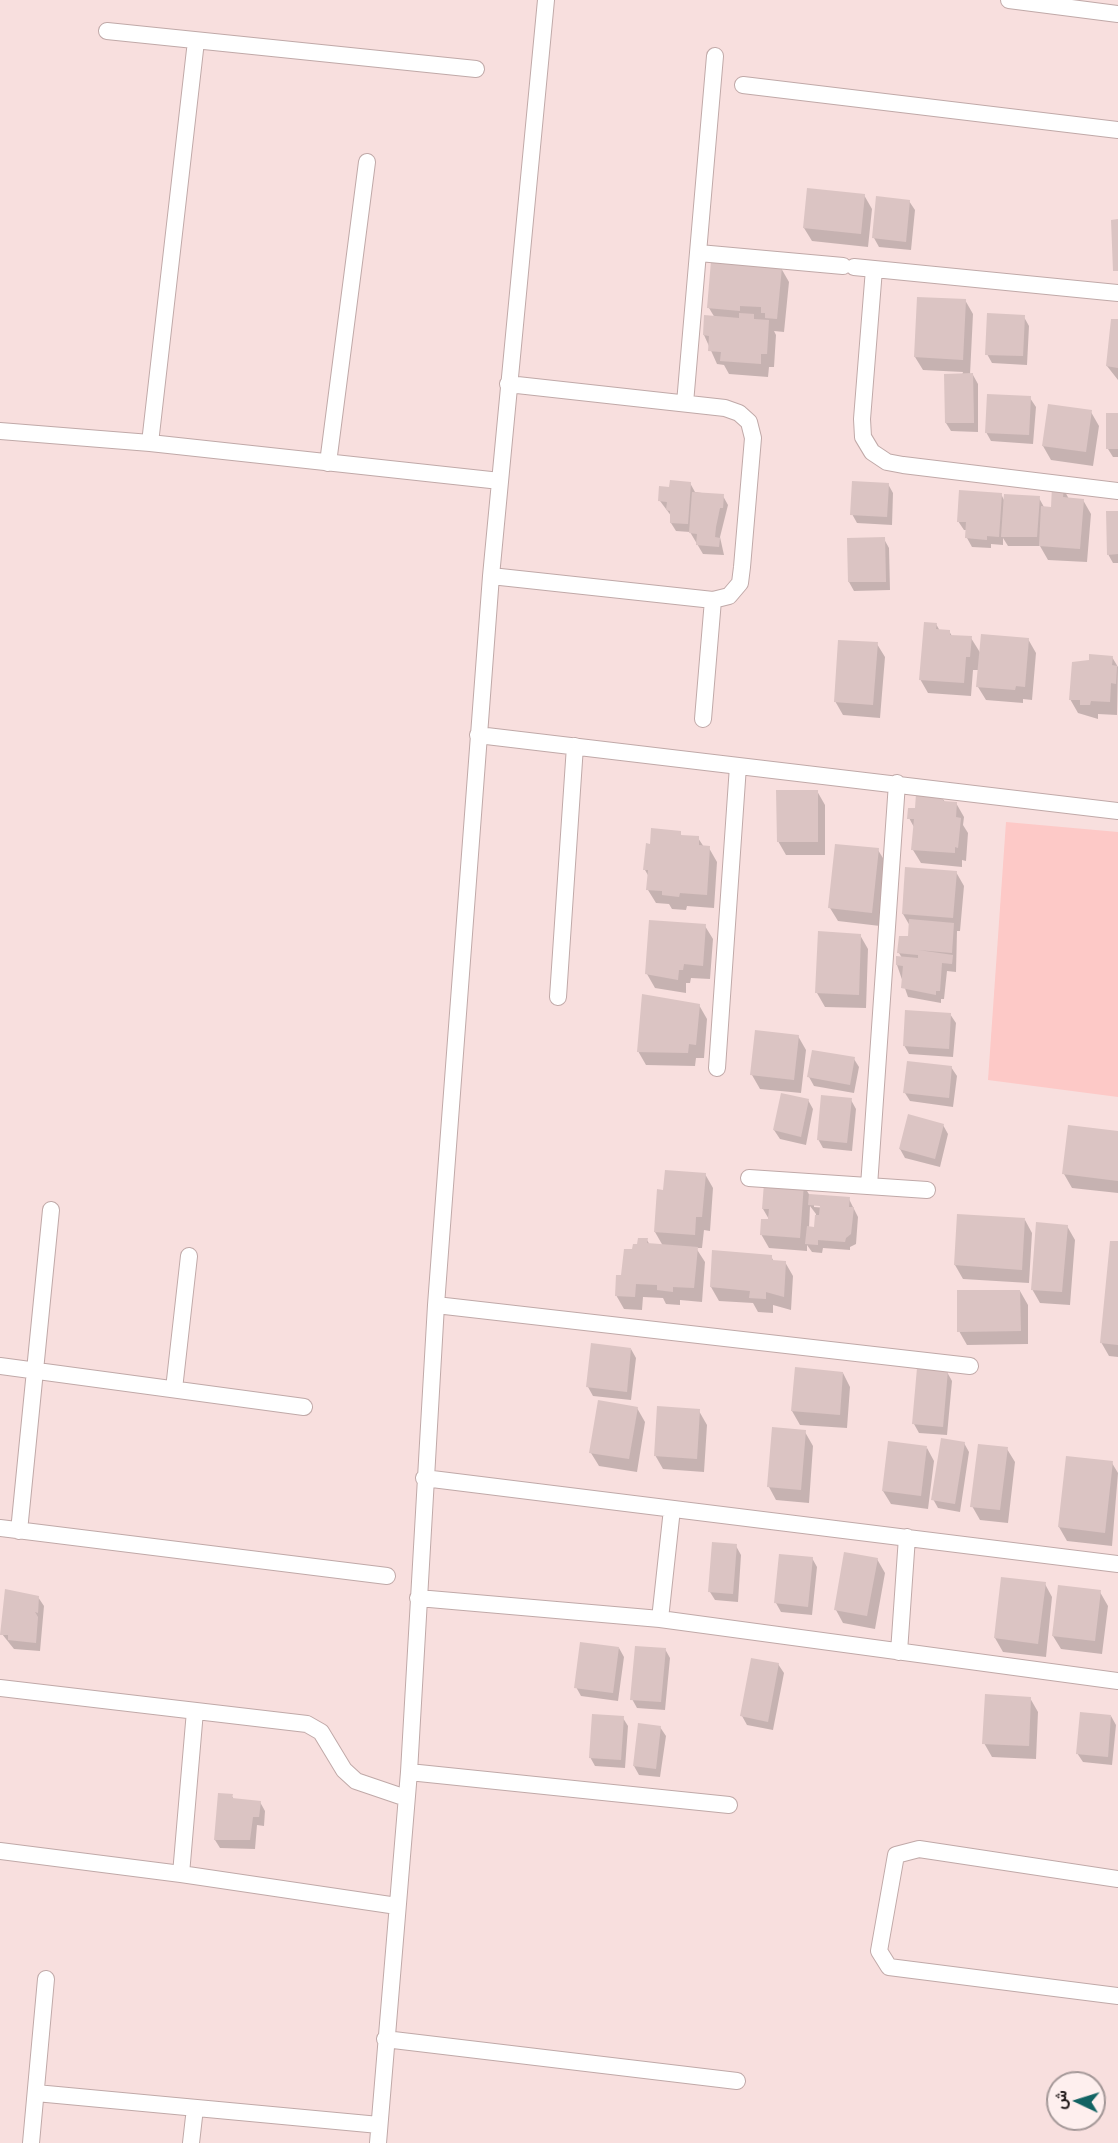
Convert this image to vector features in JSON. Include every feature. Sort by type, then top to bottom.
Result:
[{"type":"street","points":[[378,2143],[409,1772],[424,1478],[478,735],[508,384],[546,0]]},
{"type":"street","points":[[1009,0],[1073,4],[1118,14]]},
{"type":"street","points":[[107,31],[476,69]]},
{"type":"street","points":[[150,443],[196,41]]},
{"type":"street","points":[[685,403],[715,56]]},
{"type":"street","points":[[743,85],[1118,130]]},
{"type":"street","points":[[328,463],[367,162]]},
{"type":"street","points":[[699,253],[1118,293]]},
{"type":"street","points":[[874,269],[861,420],[863,437],[872,452],[887,462],[903,465],[1118,491]]},
{"type":"street","points":[[491,576],[713,600],[729,596],[740,583],[753,438],[749,422],[739,413],[724,408],[508,384]]},
{"type":"street","points":[[0,431],[150,443],[500,481]]},
{"type":"street","points":[[703,719],[713,600]]},
{"type":"street","points":[[478,735],[1118,811]]},
{"type":"street","points":[[558,997],[575,746]]},
{"type":"street","points":[[717,1068],[738,766]]},
{"type":"street","points":[[869,1186],[897,783]]},
{"type":"street","points":[[749,1178],[927,1190]]},
{"type":"street","points":[[19,1531],[51,1210]]},
{"type":"street","points":[[174,1389],[189,1256]]},
{"type":"street","points":[[436,1305],[970,1366]]},
{"type":"street","points":[[0,1366],[304,1407]]},
{"type":"street","points":[[424,1478],[1118,1564]]},
{"type":"street","points":[[660,1619],[672,1509]]},
{"type":"street","points":[[0,1528],[387,1576]]},
{"type":"street","points":[[899,1652],[908,1537]]},
{"type":"street","points":[[418,1598],[660,1619],[1118,1681]]},
{"type":"street","points":[[0,1688],[315,1727],[327,1739],[344,1770],[356,1781],[406,1798]]},
{"type":"street","points":[[181,1874],[195,1711]]},
{"type":"street","points":[[409,1772],[729,1805]]},
{"type":"street","points":[[1118,1879],[919,1849],[896,1855],[879,1951],[889,1967],[1118,1996]]},
{"type":"street","points":[[0,1851],[181,1874],[397,1906]]},
{"type":"street","points":[[31,2143],[46,1979]]},
{"type":"street","points":[[386,2039],[737,2081]]},
{"type":"street","points":[[36,2093],[379,2125]]},
{"type":"street","points":[[191,2143],[195,2108]]},
{"type":"shaded area","points":[[1006,822],[1118,832],[1118,1097],[988,1080]]},
{"type":"building","points":[[807,188],[865,194],[861,234],[803,228]]},
{"type":"building","points":[[876,196],[910,200],[906,242],[872,238]]},
{"type":"building","points":[[1118,219],[1118,271],[1113,271],[1111,220]]},
{"type":"building","points":[[711,261],[782,267],[777,319],[765,318],[765,313],[761,313],[761,307],[740,306],[740,311],[707,308]]},
{"type":"building","points":[[917,297],[966,299],[963,360],[914,357]]},
{"type":"building","points":[[739,313],[754,314],[754,319],[769,320],[767,354],[761,354],[761,364],[720,361],[721,352],[708,351],[709,336],[703,335],[704,315],[739,318]]},
{"type":"building","points":[[987,313],[1025,315],[1023,356],[985,355]]},
{"type":"building","points":[[1111,319],[1118,319],[1118,368],[1106,366]]},
{"type":"building","points":[[973,373],[974,423],[945,423],[944,374]]},
{"type":"building","points":[[987,394],[1031,396],[1029,435],[985,433]]},
{"type":"building","points":[[1048,404],[1092,410],[1086,452],[1042,446]]},
{"type":"building","points":[[1106,413],[1118,413],[1118,449],[1106,449]]},
{"type":"building","points":[[670,480],[691,482],[688,524],[670,523],[670,511],[666,510],[667,502],[658,501],[659,486],[669,487]]},
{"type":"building","points":[[852,481],[889,483],[887,517],[850,515]]},
{"type":"building","points":[[1052,486],[1064,487],[1063,497],[1084,499],[1080,549],[1039,546],[1041,506],[1051,507]]},
{"type":"building","points":[[959,490],[1002,493],[999,537],[987,536],[987,540],[965,538],[966,522],[957,522]]},
{"type":"building","points":[[692,492],[724,494],[723,508],[720,508],[715,537],[720,538],[719,547],[696,545],[697,534],[689,533]]},
{"type":"building","points":[[1004,494],[1040,496],[1037,537],[1001,537]]},
{"type":"building","points":[[1106,511],[1118,511],[1118,554],[1107,555]]},
{"type":"building","points":[[885,537],[886,582],[848,582],[847,538]]},
{"type":"building","points":[[924,622],[937,623],[936,629],[950,630],[950,635],[972,636],[970,657],[966,657],[964,683],[919,680]]},
{"type":"building","points":[[981,634],[1029,638],[1025,687],[1016,686],[1015,690],[976,687]]},
{"type":"building","points":[[838,640],[878,642],[873,705],[834,702]]},
{"type":"building","points":[[1089,654],[1113,656],[1112,665],[1117,666],[1116,684],[1111,683],[1110,702],[1091,701],[1090,705],[1080,705],[1080,700],[1069,700],[1072,662],[1089,660]]},
{"type":"building","points":[[776,790],[818,790],[818,842],[777,842]]},
{"type":"building","points":[[916,794],[943,796],[943,801],[957,802],[956,817],[961,818],[958,848],[955,847],[955,853],[911,850],[914,819],[907,819],[908,808],[915,808]]},
{"type":"building","points":[[651,828],[681,831],[681,835],[699,836],[699,845],[710,846],[707,895],[680,893],[679,897],[662,895],[662,891],[646,890],[648,870],[643,870],[646,843],[650,844]]},
{"type":"building","points":[[835,844],[879,848],[872,913],[828,908]]},
{"type":"building","points":[[905,867],[957,871],[953,918],[902,914]]},
{"type":"building","points":[[909,919],[954,923],[952,953],[918,950],[953,955],[952,964],[942,963],[940,991],[936,991],[936,995],[901,988],[903,966],[896,965],[896,956],[918,958],[918,955],[897,953],[899,936],[908,936]]},
{"type":"building","points":[[649,920],[706,924],[703,966],[684,964],[683,970],[679,970],[678,980],[645,974]]},
{"type":"building","points":[[818,931],[861,934],[859,995],[815,993]]},
{"type":"building","points":[[642,994],[700,1004],[696,1045],[689,1044],[688,1053],[637,1052]]},
{"type":"building","points":[[905,1010],[951,1013],[949,1049],[903,1046]]},
{"type":"building","points":[[755,1030],[799,1035],[794,1080],[750,1075]]},
{"type":"building","points":[[812,1050],[855,1057],[850,1085],[807,1077]]},
{"type":"building","points":[[907,1061],[952,1066],[949,1098],[903,1093]]},
{"type":"building","points":[[781,1093],[809,1099],[801,1137],[773,1130]]},
{"type":"building","points":[[821,1095],[852,1098],[847,1143],[817,1140]]},
{"type":"building","points":[[908,1114],[944,1124],[935,1159],[899,1149]]},
{"type":"building","points":[[1068,1125],[1118,1131],[1118,1181],[1062,1174]]},
{"type":"building","points":[[665,1170],[706,1173],[702,1217],[696,1217],[695,1235],[654,1232],[657,1189],[663,1190]]},
{"type":"building","points":[[764,1183],[804,1183],[800,1238],[760,1235],[761,1219],[768,1219],[769,1209],[762,1209]]},
{"type":"building","points":[[809,1194],[850,1197],[849,1207],[854,1207],[851,1234],[845,1242],[818,1240],[818,1245],[805,1244],[807,1226],[814,1227],[815,1215],[819,1215],[820,1206],[808,1205]]},
{"type":"building","points":[[957,1214],[1025,1218],[1022,1270],[954,1265]]},
{"type":"building","points":[[1036,1222],[1068,1225],[1062,1292],[1031,1290]]},
{"type":"building","points":[[638,1238],[648,1238],[647,1243],[698,1247],[694,1288],[673,1287],[673,1292],[657,1290],[657,1285],[636,1284],[635,1297],[615,1296],[616,1275],[621,1275],[624,1249],[632,1249],[633,1244],[637,1244]]},
{"type":"building","points":[[1110,1241],[1118,1241],[1118,1345],[1100,1343]]},
{"type":"building","points":[[712,1250],[772,1255],[772,1260],[786,1261],[784,1297],[766,1292],[766,1299],[749,1298],[750,1291],[710,1287]]},
{"type":"building","points":[[957,1290],[1020,1290],[1021,1331],[957,1332]]},
{"type":"building","points":[[591,1343],[631,1348],[627,1392],[586,1387]]},
{"type":"building","points":[[795,1367],[843,1372],[840,1415],[791,1411]]},
{"type":"building","points":[[917,1368],[948,1370],[943,1427],[912,1424]]},
{"type":"building","points":[[598,1400],[638,1407],[629,1459],[589,1453]]},
{"type":"building","points":[[657,1406],[700,1409],[697,1459],[654,1456]]},
{"type":"building","points":[[772,1427],[806,1430],[801,1490],[767,1487]]},
{"type":"building","points":[[941,1438],[965,1442],[955,1504],[931,1500]]},
{"type":"building","points":[[888,1441],[927,1446],[921,1496],[882,1491]]},
{"type":"building","points":[[978,1444],[1008,1447],[1000,1510],[970,1507]]},
{"type":"building","points":[[1066,1456],[1113,1461],[1105,1533],[1058,1527]]},
{"type":"building","points":[[712,1542],[737,1544],[733,1594],[708,1592]]},
{"type":"building","points":[[844,1552],[878,1558],[867,1616],[834,1610]]},
{"type":"building","points":[[779,1554],[813,1557],[808,1607],[774,1603]]},
{"type":"building","points":[[1001,1577],[1046,1582],[1038,1644],[994,1638]]},
{"type":"building","points":[[1058,1585],[1101,1590],[1095,1641],[1052,1636]]},
{"type":"building","points":[[5,1589],[39,1596],[38,1613],[35,1612],[38,1617],[36,1643],[8,1640],[8,1635],[0,1635]]},
{"type":"building","points":[[580,1642],[619,1647],[613,1693],[574,1688]]},
{"type":"building","points":[[635,1646],[666,1648],[661,1702],[630,1700]]},
{"type":"building","points":[[751,1658],[779,1663],[768,1722],[740,1716]]},
{"type":"building","points":[[985,1694],[1031,1697],[1029,1746],[982,1744]]},
{"type":"building","points":[[1080,1712],[1111,1715],[1108,1757],[1076,1754]]},
{"type":"building","points":[[592,1714],[624,1716],[621,1760],[589,1758]]},
{"type":"building","points":[[638,1723],[661,1726],[656,1769],[633,1766]]},
{"type":"building","points":[[218,1793],[233,1794],[232,1798],[261,1801],[259,1817],[253,1817],[250,1840],[214,1840]]}]
